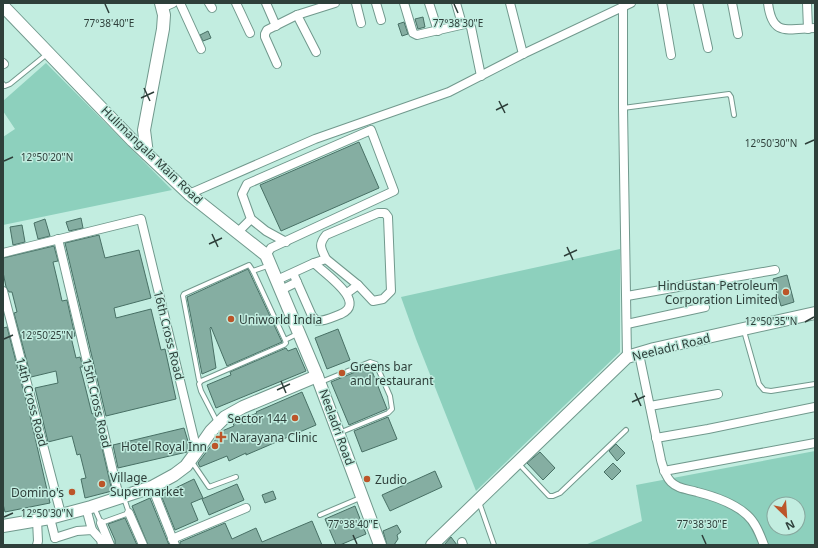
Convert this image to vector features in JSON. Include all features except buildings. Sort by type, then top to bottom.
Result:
[{"type":"main road","points":[[147,154],[144,130],[164,29],[165,5]]},
{"type":"main road","name":"Hulimangala Main Road","points":[[3,6],[188,194],[238,232],[268,260],[319,379]]},
{"type":"main road","name":"Neeladri Road","points":[[432,545],[518,462],[633,356],[654,349],[815,313]]},
{"type":"main road","name":"Neeladri Road","points":[[3,526],[56,516],[152,487],[174,475],[186,466],[211,431],[225,417],[243,407],[319,379],[380,545]]},
{"type":"street","points":[[180,3],[201,49]]},
{"type":"street","points":[[236,3],[250,33]]},
{"type":"street","points":[[266,3],[276,26]]},
{"type":"street","points":[[277,64],[265,34],[269,29],[297,16],[335,3]]},
{"type":"street","points":[[356,3],[361,23]]},
{"type":"street","points":[[376,3],[381,20]]},
{"type":"street","points":[[404,3],[415,35],[438,31],[462,24],[468,24],[471,27],[481,76]]},
{"type":"street","points":[[429,3],[438,31]]},
{"type":"street","points":[[456,3],[462,24]]},
{"type":"street","points":[[511,3],[523,54]]},
{"type":"street","points":[[188,194],[315,139],[449,92],[622,5],[631,3]]},
{"type":"street","points":[[662,3],[671,55]]},
{"type":"street","points":[[698,3],[708,48]]},
{"type":"street","points":[[732,3],[738,34]]},
{"type":"street","points":[[768,3],[771,19],[775,26],[781,29],[812,29],[807,3]]},
{"type":"street","points":[[622,5],[627,324],[633,356],[650,406],[664,471],[669,481],[678,487],[714,497],[741,510],[754,524],[764,545]]},
{"type":"street","points":[[297,16],[316,52]]},
{"type":"street","points":[[268,260],[271,248],[286,242],[394,191],[371,130],[247,184],[242,194],[250,218],[266,231],[286,242]]},
{"type":"street","points":[[378,213],[384,213],[388,217],[391,291],[383,299],[373,301],[358,285],[326,258],[320,242],[326,235],[378,213]]},
{"type":"street","points":[[238,232],[250,218]]},
{"type":"street","name":"16th Cross Road","points":[[58,239],[141,219],[194,456]]},
{"type":"street","points":[[3,253],[58,239]]},
{"type":"street","name":"15th Cross Road","points":[[58,239],[121,497]]},
{"type":"street","points":[[279,285],[293,273],[326,258]]},
{"type":"street","points":[[293,273],[312,316],[317,321],[324,321],[344,312],[349,308],[350,302],[347,293],[314,263]]},
{"type":"street","points":[[627,296],[775,270]]},
{"type":"street","points":[[279,285],[297,282]]},
{"type":"street","points":[[347,293],[358,285]]},
{"type":"street","name":"14th Cross Road","points":[[3,291],[56,516],[53,541]]},
{"type":"street","points":[[627,324],[705,307]]},
{"type":"street","points":[[650,406],[718,394]]},
{"type":"street","points":[[656,438],[815,407]]},
{"type":"street","points":[[664,471],[815,443]]},
{"type":"street","points":[[152,487],[174,542],[246,508]]},
{"type":"street","points":[[90,506],[92,530],[101,540],[102,545]]},
{"type":"street","points":[[129,513],[143,545]]},
{"type":"street","points":[[37,520],[37,545]]},
{"type":"street","points":[[101,523],[110,545]]},
{"type":"street","points":[[53,541],[77,532],[92,530]]},
{"type":"lane","points":[[3,84],[5,86],[10,84],[48,52]]},
{"type":"lane","points":[[623,108],[729,94],[731,97],[734,115]]},
{"type":"lane","points":[[253,271],[268,260]]},
{"type":"lane","points":[[201,382],[284,346],[286,343],[286,340],[251,266],[247,266],[184,294],[183,296],[199,380],[201,382],[199,384],[218,424]]},
{"type":"lane","points":[[743,329],[759,384],[764,390],[771,391],[815,384]]},
{"type":"lane","points":[[286,340],[299,333]]},
{"type":"lane","points":[[319,379],[370,362],[376,364],[390,396],[392,409],[388,413],[339,433]]},
{"type":"lane","points":[[518,462],[544,492],[549,496],[553,496],[560,493],[626,430]]},
{"type":"lane","points":[[194,456],[199,475],[209,487],[236,477]]},
{"type":"lane","points":[[90,506],[101,523],[129,513],[121,497]]},
{"type":"lane","points":[[320,515],[362,497]]},
{"type":"lane","points":[[478,501],[494,545]]},
{"type":"green space","points":[[46,63],[172,190],[3,225],[3,137],[15,129],[3,111],[3,101]]},
{"type":"green space","points":[[620,249],[620,352],[476,491],[401,297]]},
{"type":"green space","points":[[815,451],[815,545],[585,545],[642,521],[636,485]]},
{"type":"place","name":"Hindustan Petroleum Corporation Limited","points":[[786,292]]},
{"type":"place","name":"Uniworld India","points":[[231,319]]},
{"type":"place","name":"Greens bar and restaurant","points":[[342,373]]},
{"type":"place","name":"Sector 144","points":[[295,418]]},
{"type":"place","name":"Narayana Clinic","points":[[221,437]]},
{"type":"place","name":"Hotel Royal Inn","points":[[215,446]]},
{"type":"place","name":"Zudio","points":[[367,479]]},
{"type":"place","name":"Village Supermarket","points":[[102,484]]},
{"type":"place","name":"Domino's","points":[[72,492]]}]
